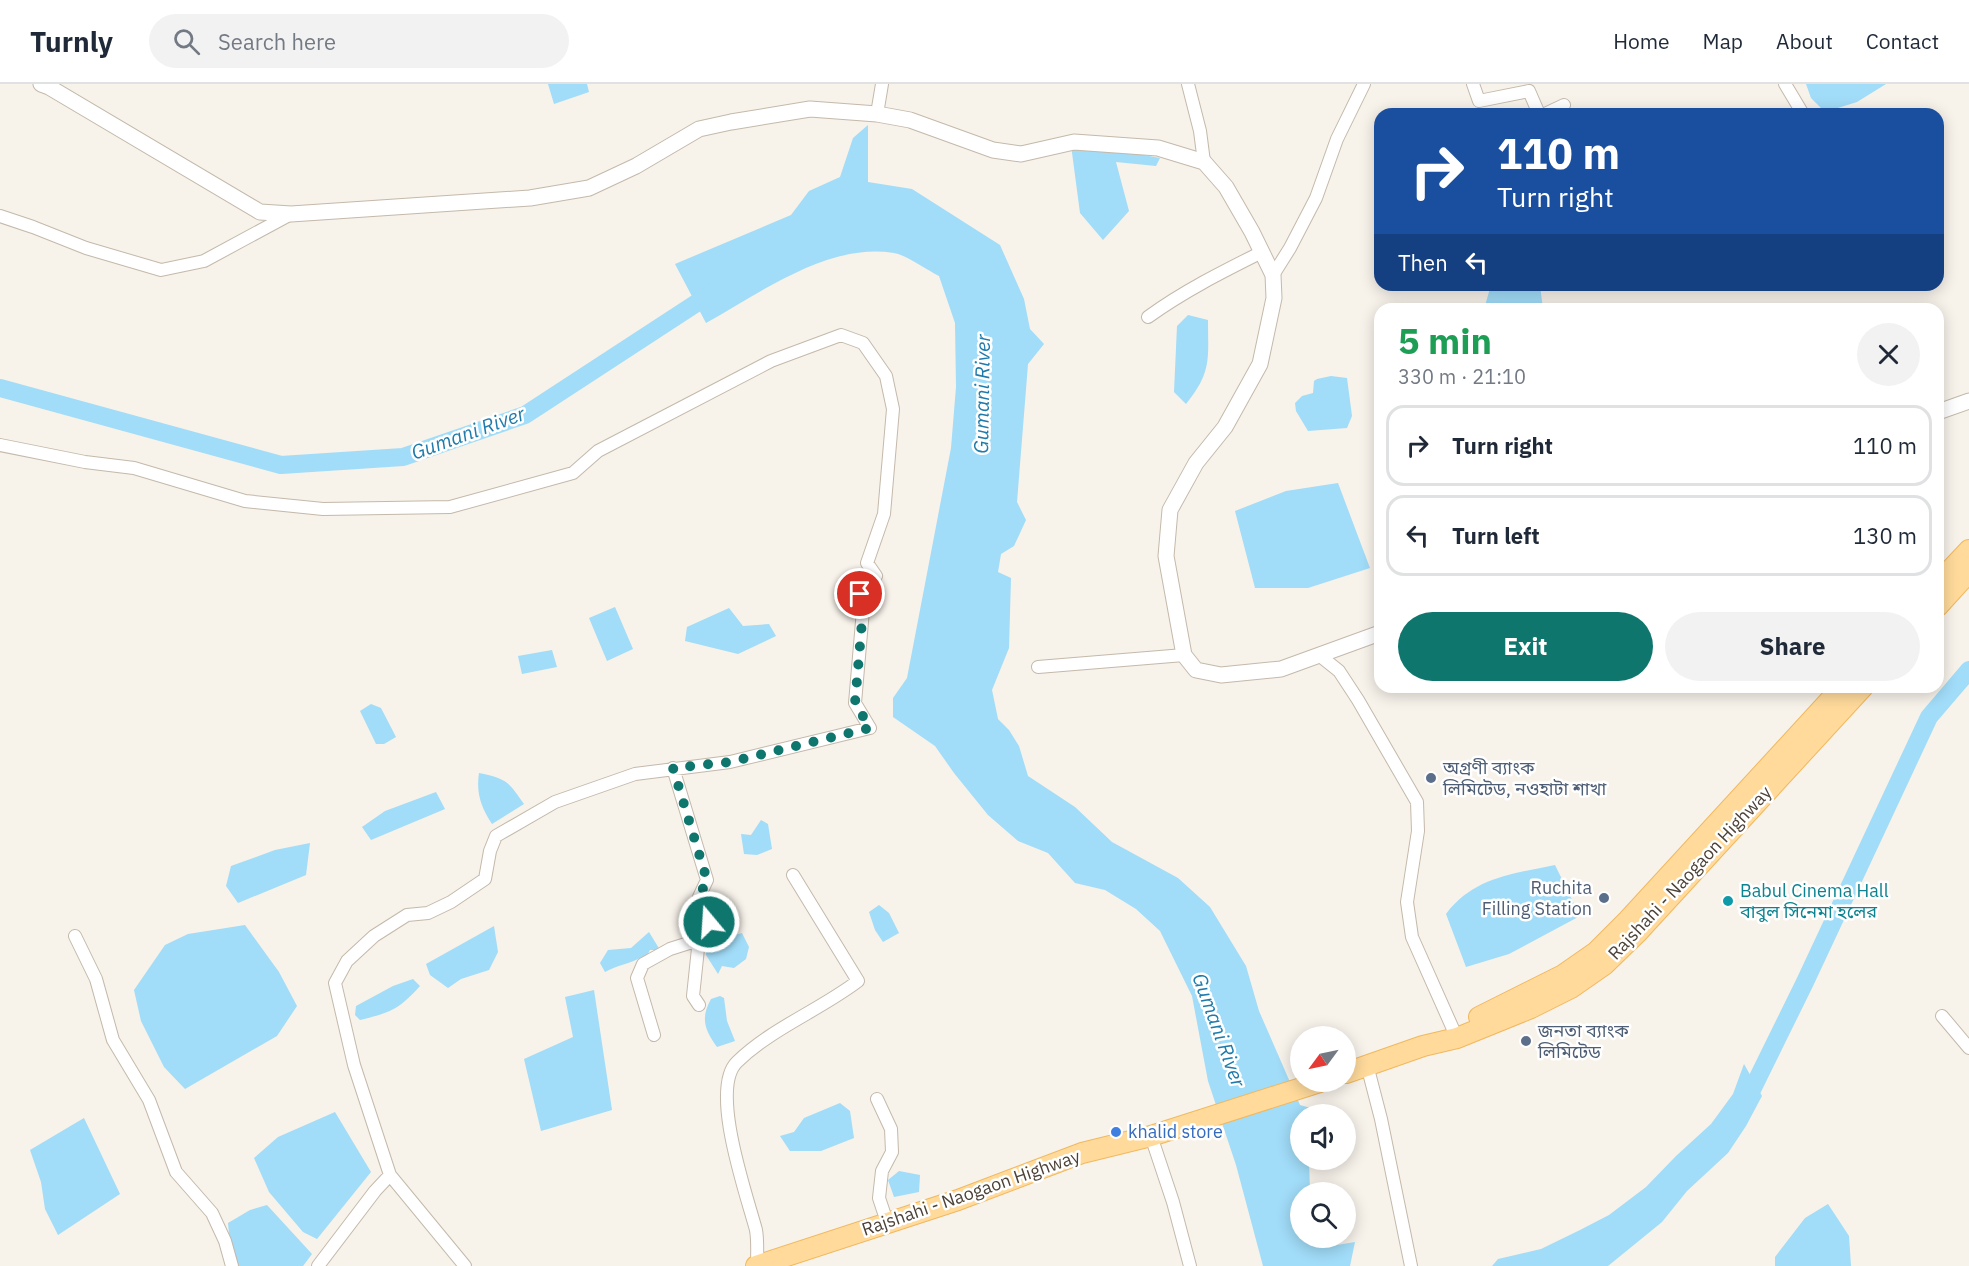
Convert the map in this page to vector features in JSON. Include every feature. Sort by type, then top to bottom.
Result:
[{"type":"main road","points":[[1944,577],[1969,550]]},
{"type":"main road","points":[[1944,599],[1969,572]]},
{"type":"main road","name":"Rajshahi - Naogaon Highway","points":[[1455,1034],[1563,975],[1596,952],[1836,693]]},
{"type":"main road","name":"Rajshahi - Naogaon Highway","points":[[1356,1069],[1541,1004],[1571,988],[1604,965],[1638,932],[1857,693]]},
{"type":"main road","name":"Rajshahi - Naogaon Highway","points":[[757,1266],[958,1200],[1082,1153],[1151,1136],[1290,1091]]},
{"type":"street","points":[[41,84],[260,212],[291,214],[530,198],[589,188],[636,166],[699,129],[810,109],[877,114],[910,120],[993,150],[1021,154],[1074,142],[1158,148],[1204,162],[1226,187],[1262,252],[1273,275],[1274,298],[1260,364],[1225,427],[1196,463],[1170,510],[1166,556],[1184,655],[1196,670],[1221,675],[1281,669],[1374,635]]},
{"type":"street","points":[[877,114],[882,84]]},
{"type":"street","points":[[1188,84],[1200,131],[1204,162]]},
{"type":"street","points":[[1273,275],[1316,198],[1337,139],[1364,84]]},
{"type":"street","points":[[1473,84],[1479,101],[1530,91],[1537,108]]},
{"type":"street","points":[[1785,84],[1799,108]]},
{"type":"street","points":[[1558,108],[1564,105]]},
{"type":"street","points":[[0,216],[33,226],[86,248],[161,270],[204,261],[291,214]]},
{"type":"street","points":[[1148,317],[1206,280],[1262,252]]},
{"type":"street","points":[[0,445],[85,462],[134,468],[245,501],[323,509],[450,507],[573,473],[598,451],[771,361],[841,335],[863,343],[886,376],[893,409],[884,514],[867,563],[876,576],[860,594],[863,610],[855,703],[870,728],[730,762],[635,774],[555,802],[496,836],[490,851],[485,879],[451,902],[428,913],[407,915],[374,936],[347,961],[335,983],[354,1065],[390,1175],[465,1266]]},
{"type":"street","points":[[1944,410],[1969,400]]},
{"type":"street","points":[[1038,668],[1184,655]]},
{"type":"street","points":[[1319,655],[1339,671],[1417,802],[1418,831],[1407,902],[1412,937],[1455,1034]]},
{"type":"street","points":[[654,1035],[637,978],[644,964],[670,949],[714,934],[699,897],[707,880],[673,768]]},
{"type":"street","points":[[757,1266],[756,1232],[732,1142],[728,1080],[735,1064],[760,1043],[838,996],[858,981],[793,874]]},
{"type":"street","points":[[75,936],[96,980],[113,1040],[149,1100],[176,1172],[212,1213],[225,1241],[232,1266]]},
{"type":"street","points":[[699,939],[693,996],[699,1005]]},
{"type":"street","points":[[1942,1016],[1969,1048]]},
{"type":"street","points":[[1367,1065],[1381,1119],[1411,1266]]},
{"type":"street","points":[[878,1099],[891,1129],[892,1152],[882,1171],[879,1198],[887,1222]]},
{"type":"street","points":[[1151,1136],[1173,1202],[1190,1266]]},
{"type":"street","points":[[318,1266],[375,1191],[390,1175]]},
{"type":"water","points":[[548,84],[587,84],[589,92],[554,104]]},
{"type":"water","points":[[1806,84],[1886,84],[1857,102],[1838,108],[1821,108],[1811,98]]},
{"type":"water","points":[[868,125],[868,182],[912,189],[1000,245],[1024,299],[1030,329],[1044,344],[1028,364],[1017,502],[1026,520],[1014,546],[1001,554],[998,572],[1011,578],[1009,648],[992,690],[998,719],[1009,730],[1019,746],[1028,776],[1075,807],[1112,842],[1178,878],[1210,907],[1246,966],[1259,1011],[1290,1082],[1290,1092],[1294,1092],[1300,1104],[1290,1104],[1290,1170],[1309,1170],[1310,1182],[1290,1182],[1290,1248],[1354,1248],[1350,1266],[1263,1266],[1236,1165],[1208,1081],[1192,996],[1160,931],[1136,909],[1105,890],[1075,883],[1048,853],[1018,841],[988,815],[935,746],[893,717],[893,698],[907,678],[951,448],[956,387],[955,323],[939,276],[899,254],[869,252],[845,255],[820,262],[796,273],[706,323],[675,264],[791,215],[809,191],[840,177],[853,138]]},
{"type":"water","points":[[1071,145],[1089,145],[1160,158],[1156,166],[1116,162],[1129,211],[1103,240],[1080,213]]},
{"type":"water","points":[[1489,291],[1541,291],[1542,303],[1486,303]]},
{"type":"water","points":[[1188,315],[1208,320],[1208,345],[1204,374],[1186,404],[1174,392],[1177,326]]},
{"type":"water","points":[[1331,376],[1347,378],[1352,416],[1347,428],[1308,431],[1296,411],[1295,403],[1302,396],[1313,393],[1314,381]]},
{"type":"water","points":[[1338,483],[1370,568],[1308,588],[1255,588],[1235,511],[1286,491]]},
{"type":"water","points":[[615,607],[633,649],[607,661],[589,618]]},
{"type":"water","points":[[729,608],[743,626],[769,624],[776,636],[738,654],[685,641],[687,627]]},
{"type":"water","points":[[552,650],[557,667],[522,674],[518,656]]},
{"type":"water","points":[[371,704],[381,708],[396,737],[384,744],[376,744],[360,711]]},
{"type":"water","points":[[479,773],[506,782],[524,804],[492,824],[480,800]]},
{"type":"water","points":[[436,792],[445,809],[371,840],[362,827],[385,811]]},
{"type":"water","points":[[761,820],[768,824],[772,849],[757,855],[744,854],[741,834],[751,835]]},
{"type":"water","points":[[310,843],[306,875],[238,903],[226,886],[231,866],[275,850]]},
{"type":"water","points":[[1555,865],[1580,916],[1509,954],[1466,967],[1446,914],[1469,892],[1495,879]]},
{"type":"water","points":[[879,905],[889,913],[899,933],[883,942],[875,930],[869,912]]},
{"type":"water","points":[[245,925],[279,972],[297,1006],[277,1036],[185,1089],[164,1067],[141,1021],[134,990],[165,945],[188,934]]},
{"type":"water","points":[[494,926],[498,952],[489,970],[461,979],[448,988],[430,975],[426,964]]},
{"type":"water","points":[[649,932],[660,950],[650,950],[645,959],[642,957],[605,972],[600,963],[608,950],[631,948]]},
{"type":"water","points":[[742,933],[749,947],[746,959],[734,968],[722,966],[718,974],[706,955],[707,943]]},
{"type":"water","points":[[413,979],[420,986],[394,1009],[360,1020],[355,1015],[356,1006],[393,986]]},
{"type":"water","points":[[594,990],[612,1110],[541,1131],[524,1059],[573,1037],[565,997]]},
{"type":"water","points":[[720,996],[724,998],[727,1021],[735,1041],[717,1047],[709,1035],[705,1018],[711,999]]},
{"type":"water","points":[[1744,1064],[1762,1096],[1728,1153],[1687,1191],[1662,1222],[1608,1266],[1492,1266],[1498,1259],[1541,1249],[1580,1230],[1609,1215],[1646,1187],[1711,1124],[1733,1094]]},
{"type":"water","points":[[840,1103],[850,1111],[854,1138],[821,1151],[790,1151],[780,1136],[794,1132],[804,1118]]},
{"type":"water","points":[[335,1112],[371,1172],[317,1239],[303,1232],[269,1192],[254,1158],[278,1137]]},
{"type":"water","points":[[84,1118],[120,1194],[58,1235],[45,1209],[41,1182],[30,1150]]},
{"type":"water","points":[[899,1171],[920,1175],[919,1192],[894,1197],[888,1180]]},
{"type":"water","points":[[1828,1204],[1849,1236],[1851,1266],[1775,1266],[1775,1257],[1805,1218]]},
{"type":"water","points":[[267,1205],[312,1254],[303,1266],[239,1266],[230,1244],[228,1223],[250,1210]]},
{"type":"waterway","name":"Gumani River","points":[[0,388],[281,465],[403,457],[525,415],[715,291]]},
{"type":"waterway","points":[[1745,1104],[1805,982],[1929,717],[1969,670]]},
{"type":"place","name":"অগ্রণী ব্যাংক লিমিটেড, নওহাটা শাখা","points":[[1431,778]]},
{"type":"place","name":"Ruchita Filling Station","points":[[1604,898]]},
{"type":"place","name":"Babul Cinema Hall বাবুল সিনেমা হলের","points":[[1728,901]]},
{"type":"place","name":"জনতা ব্যাংক লিমিটেড","points":[[1526,1041]]},
{"type":"place","name":"khalid store","points":[[1116,1132]]},
{"type":"route","points":[[709,922],[699,897],[707,880],[673,768],[730,762],[870,728],[855,703],[863,610],[860,594]]}]
